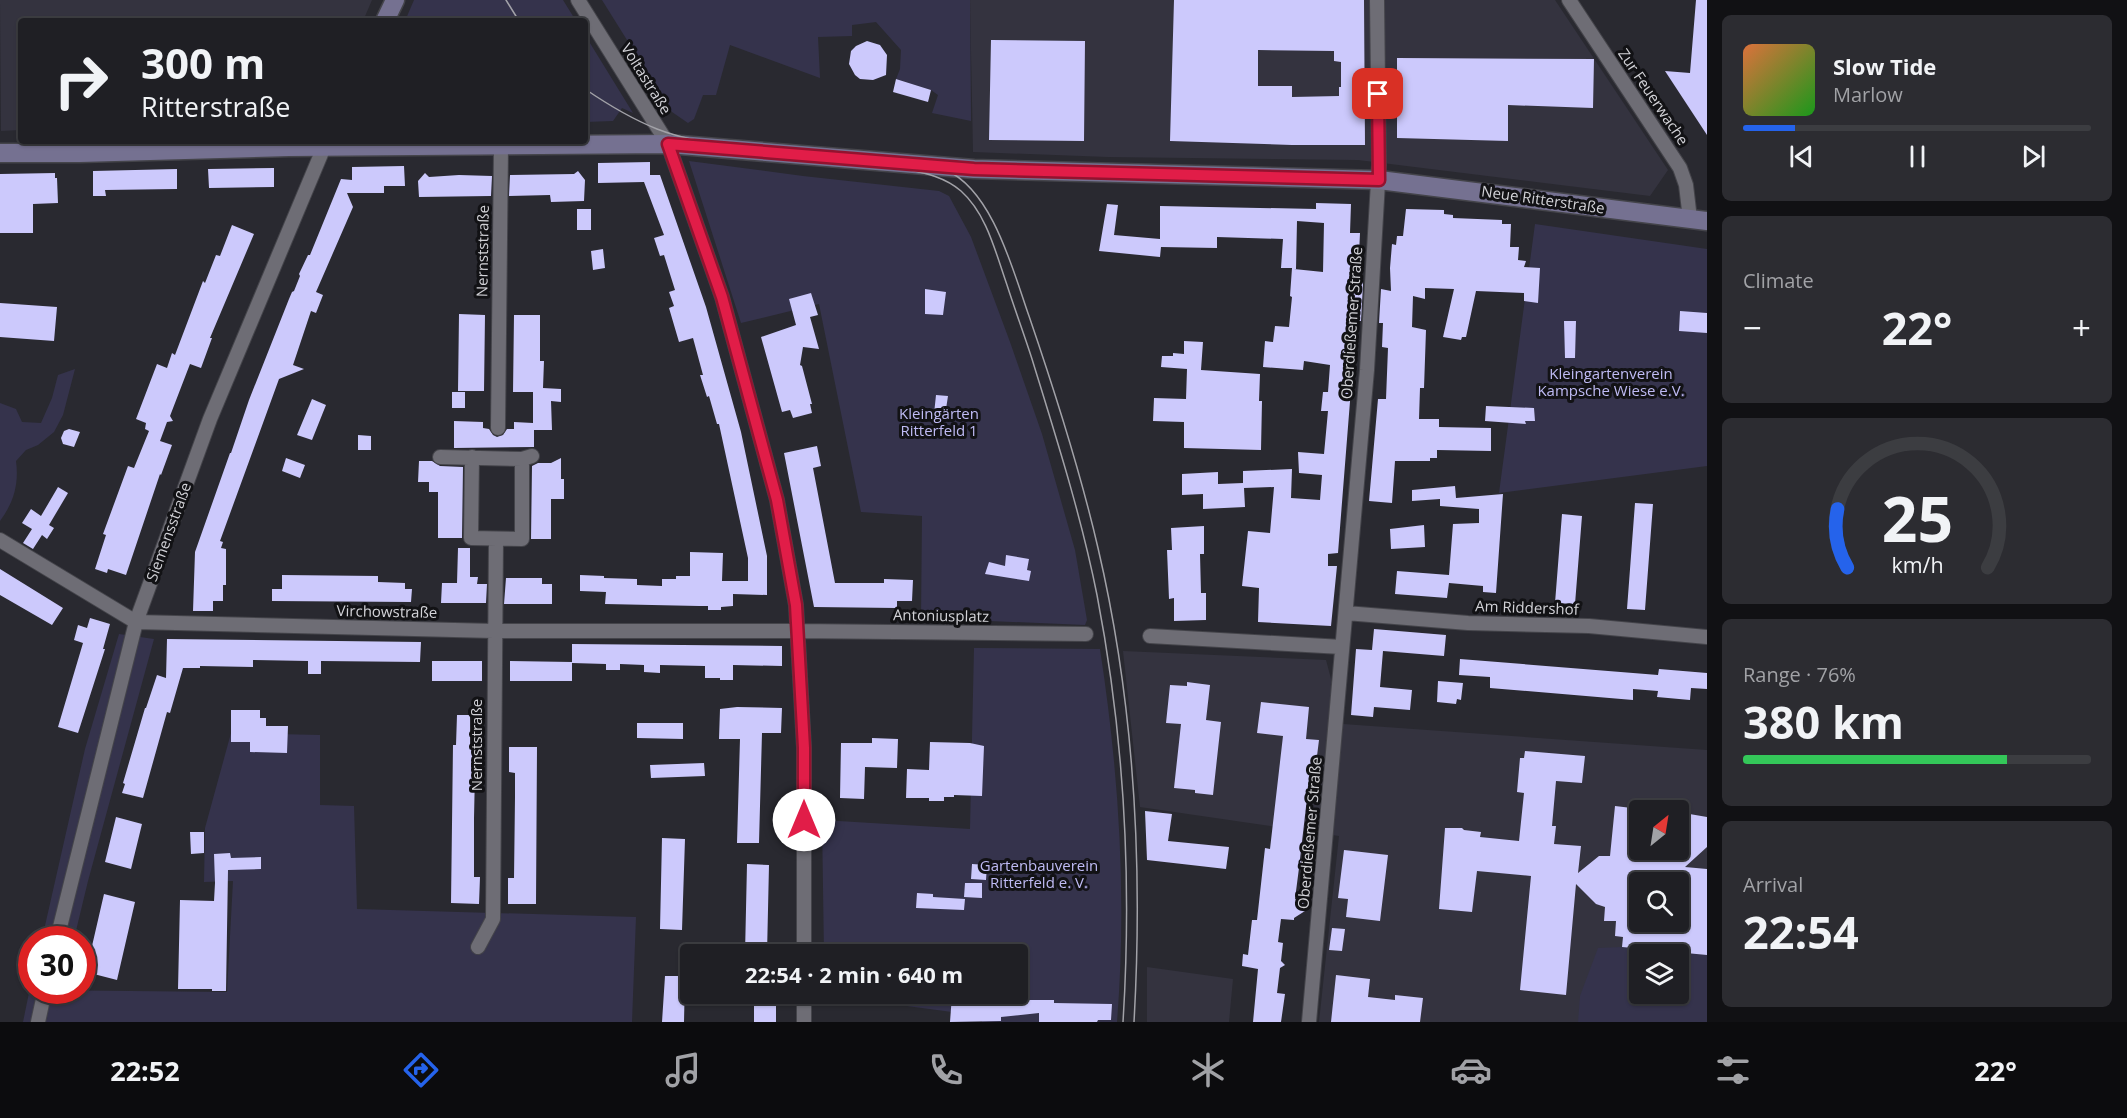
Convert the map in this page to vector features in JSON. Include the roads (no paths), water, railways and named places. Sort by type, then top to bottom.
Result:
[{"type":"main road","points":[[386,18],[395,0]]},
{"type":"main road","name":"Neue Ritterstraße","points":[[0,153],[326,144],[501,146],[668,144],[974,169],[1379,180],[1699,220]]},
{"type":"street","name":"Voltastraße","points":[[578,0],[668,144],[722,297],[777,500],[796,605],[804,748],[804,944]]},
{"type":"street","name":"Oberdießemer Straße","points":[[1309,1022],[1367,370],[1379,180],[1377,0]]},
{"type":"street","name":"Zur Feuerwache","points":[[1569,0],[1680,168],[1699,220]]},
{"type":"street","name":"Siemensstraße","points":[[60,926],[136,622],[210,418],[311,174],[326,144]]},
{"type":"street","name":"Nernststraße","points":[[498,428],[501,146]]},
{"type":"street","points":[[440,457],[472,457],[527,457],[522,538],[496,540],[471,538],[472,457]]},
{"type":"street","name":"Virchowstraße","points":[[0,540],[136,622],[494,632],[796,631]]},
{"type":"street","name":"Nernststraße","points":[[478,947],[493,919],[496,540]]},
{"type":"street","name":"Am Riddershof","points":[[1346,614],[1468,623],[1590,626],[1707,637]]},
{"type":"street","name":"Antoniusplatz","points":[[796,631],[1086,634]]},
{"type":"street","points":[[1150,636],[1342,647]]},
{"type":"street","points":[[38,1022],[42,1004]]},
{"type":"street","points":[[804,1004],[804,1022]]},
{"type":"tram line","points":[[506,0],[517,18]]},
{"type":"tram line","points":[[588,91],[648,125],[702,142],[779,151],[900,159],[935,166],[962,180],[977,195],[989,214],[1016,277],[1066,431],[1091,519],[1110,606],[1128,724],[1133,783],[1137,903],[1134,1022]]},
{"type":"tram line","points":[[906,169],[935,176],[955,186],[978,211],[994,248],[1032,359],[1068,476],[1097,595],[1114,701],[1124,807],[1126,861],[1127,915],[1123,1022]]},
{"type":"park label","name":"Kleingartenverein Kampsche Wiese e.V.","points":[[1611,382]]},
{"type":"park label","name":"Kleingärten Ritterfeld 1","points":[[939,422]]},
{"type":"park label","name":"Gartenbauverein Ritterfeld e. V.","points":[[1039,874]]}]
